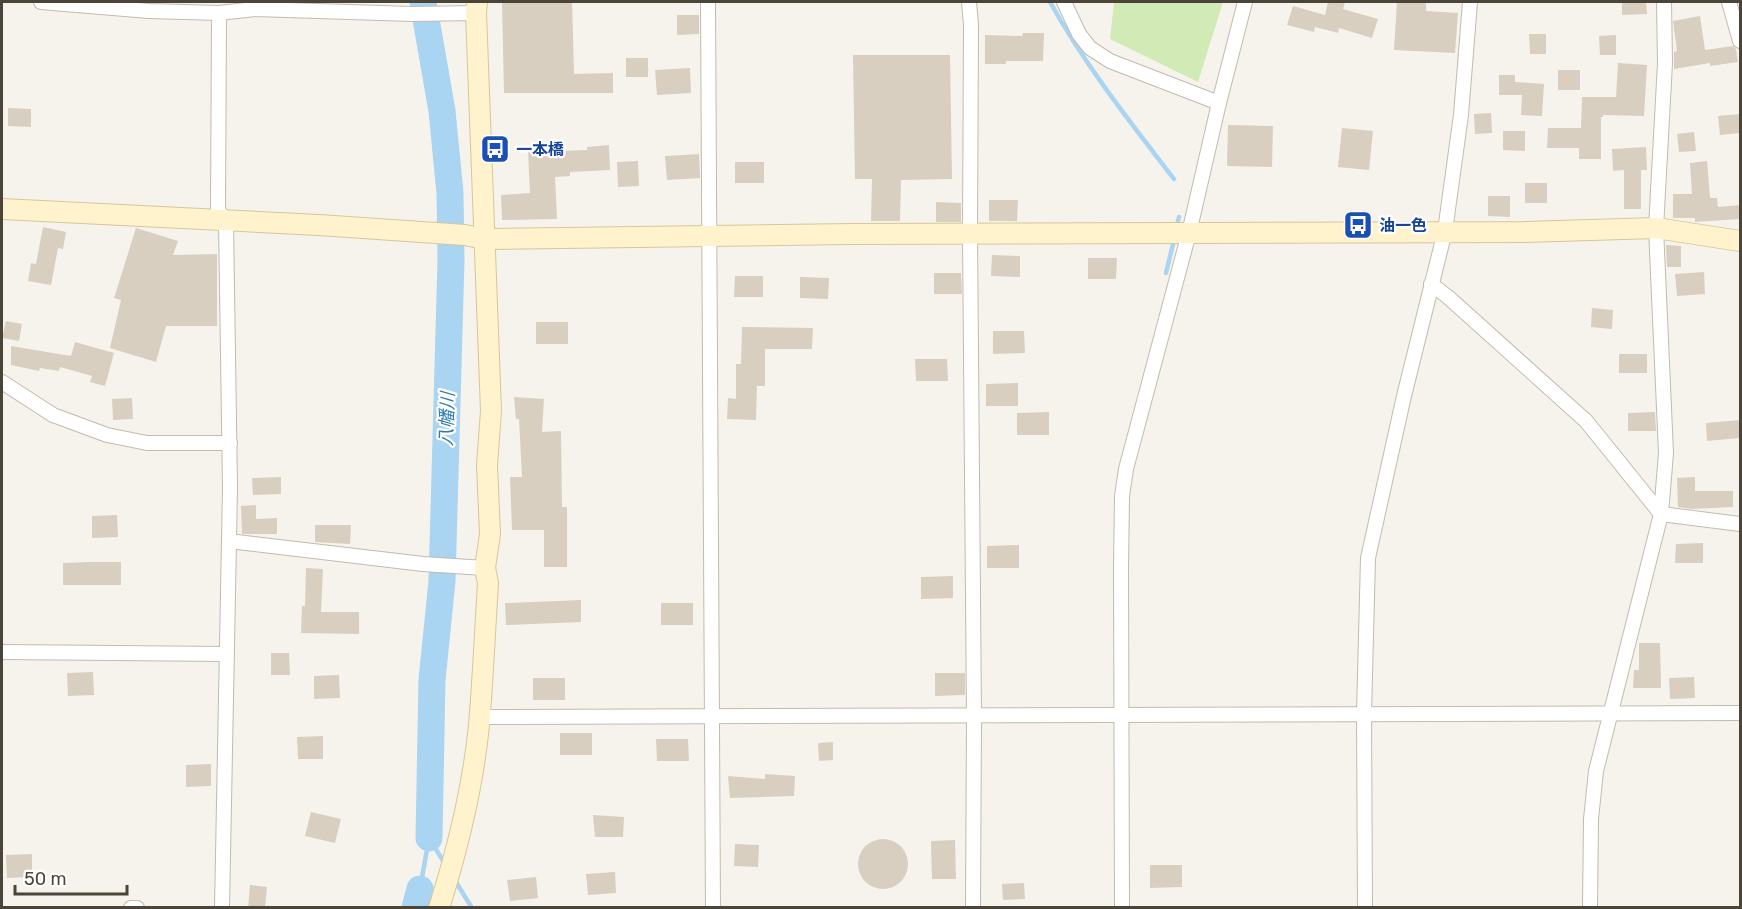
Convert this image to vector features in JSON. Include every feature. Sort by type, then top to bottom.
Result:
[{"type":"street","points":[[41,2],[149,11],[219,13],[255,9],[412,14],[443,13],[477,7],[474,237],[491,411],[487,465],[489,534],[485,568],[488,583],[479,717],[470,791],[439,908]]},
{"type":"street","points":[[708,2],[714,908]]},
{"type":"street","points":[[969,2],[971,25],[973,908]]},
{"type":"street","points":[[1064,2],[1089,48],[1110,60],[1219,103]]},
{"type":"street","points":[[1122,908],[1122,496],[1126,469],[1189,233],[1245,2]]},
{"type":"street","points":[[1365,908],[1364,714],[1368,558],[1445,231],[1461,115],[1470,2]]},
{"type":"street","points":[[1590,908],[1590,819],[1596,771],[1661,514],[1666,453],[1656,228],[1665,63],[1664,2]]},
{"type":"street","points":[[1729,2],[1740,41]]},
{"type":"street","points":[[219,13],[218,210],[226,221],[230,443],[222,908]]},
{"type":"street","points":[[2,209],[474,237],[1525,232],[1656,228],[1740,241]]},
{"type":"street","points":[[1431,284],[1586,422],[1661,514],[1740,524]]},
{"type":"street","points":[[2,382],[53,415],[107,435],[147,443],[230,443]]},
{"type":"street","points":[[229,541],[423,564],[485,568]]},
{"type":"street","points":[[2,652],[227,654]]},
{"type":"street","points":[[479,717],[1740,713]]},
{"type":"street","points":[[131,908],[136,908]]},
{"type":"green space","points":[[1114,2],[1223,2],[1198,82],[1110,39]]},
{"type":"building","points":[[502,2],[572,2],[574,74],[613,73],[613,93],[504,93]]},
{"type":"building","points":[[1328,2],[1345,2],[1343,9],[1378,19],[1372,38],[1339,28],[1338,33],[1315,27],[1314,32],[1287,25],[1293,6],[1325,15]]},
{"type":"building","points":[[1397,2],[1426,2],[1426,11],[1458,13],[1455,53],[1394,50]]},
{"type":"building","points":[[1622,2],[1646,2],[1647,14],[1622,15]]},
{"type":"building","points":[[677,15],[699,15],[699,34],[677,35]]},
{"type":"building","points":[[1700,16],[1705,50],[1733,46],[1736,49],[1738,62],[1710,66],[1710,63],[1674,69],[1674,52],[1677,51],[1673,21]]},
{"type":"building","points":[[1023,33],[1044,33],[1043,61],[1006,61],[1006,64],[985,64],[985,35],[1022,36]]},
{"type":"building","points":[[1529,34],[1546,34],[1546,54],[1530,54]]},
{"type":"building","points":[[1616,35],[1616,55],[1600,55],[1599,36]]},
{"type":"building","points":[[853,55],[950,55],[952,179],[901,180],[900,221],[871,221],[872,179],[855,179]]},
{"type":"building","points":[[626,58],[648,58],[648,77],[626,77]]},
{"type":"building","points":[[1618,63],[1647,65],[1644,116],[1603,115],[1601,117],[1601,159],[1579,159],[1579,148],[1547,148],[1548,128],[1581,128],[1582,97],[1616,97]]},
{"type":"building","points":[[690,68],[691,93],[657,95],[655,70]]},
{"type":"building","points":[[1558,70],[1580,70],[1580,90],[1558,90]]},
{"type":"building","points":[[1499,75],[1515,75],[1515,82],[1544,84],[1542,116],[1521,115],[1522,95],[1499,95]]},
{"type":"building","points":[[8,108],[31,109],[31,127],[8,126]]},
{"type":"building","points":[[1491,113],[1492,133],[1475,134],[1474,114]]},
{"type":"building","points":[[1740,114],[1740,133],[1720,135],[1718,116]]},
{"type":"building","points":[[1228,125],[1273,126],[1272,167],[1227,166]]},
{"type":"building","points":[[1342,128],[1373,131],[1369,170],[1338,167]]},
{"type":"building","points":[[1503,131],[1525,131],[1525,151],[1503,150]]},
{"type":"building","points":[[1694,132],[1696,151],[1679,152],[1677,134]]},
{"type":"building","points":[[609,145],[610,170],[570,172],[570,176],[555,177],[557,219],[502,220],[501,195],[530,193],[528,152],[587,150],[587,147]]},
{"type":"building","points":[[1646,147],[1647,170],[1641,170],[1641,209],[1624,209],[1624,170],[1613,171],[1612,149]]},
{"type":"building","points":[[699,154],[700,178],[667,180],[665,156]]},
{"type":"building","points":[[638,161],[639,186],[618,187],[617,162]]},
{"type":"building","points":[[1707,161],[1710,198],[1717,198],[1718,207],[1740,205],[1740,219],[1695,222],[1695,218],[1673,218],[1673,194],[1692,194],[1690,163]]},
{"type":"building","points":[[735,162],[764,162],[764,183],[735,183]]},
{"type":"building","points":[[1525,183],[1547,183],[1547,203],[1525,203]]},
{"type":"building","points":[[1488,196],[1510,196],[1510,217],[1488,216]]},
{"type":"building","points":[[989,200],[1018,200],[1017,221],[989,221]]},
{"type":"building","points":[[936,202],[961,203],[961,222],[936,222]]},
{"type":"building","points":[[43,227],[66,232],[63,249],[58,248],[51,285],[28,281],[31,263],[36,264]]},
{"type":"building","points":[[136,228],[178,241],[173,255],[217,254],[217,326],[166,326],[156,362],[110,348],[121,300],[114,298]]},
{"type":"building","points":[[1666,245],[1681,246],[1681,267],[1667,267]]},
{"type":"building","points":[[992,255],[1020,256],[1020,277],[991,276]]},
{"type":"building","points":[[1088,258],[1117,258],[1116,279],[1088,279]]},
{"type":"building","points":[[1704,272],[1705,294],[1677,296],[1675,274]]},
{"type":"building","points":[[934,273],[961,273],[962,294],[934,294]]},
{"type":"building","points":[[735,276],[763,276],[763,297],[734,297]]},
{"type":"building","points":[[800,277],[829,278],[828,299],[800,298]]},
{"type":"building","points":[[1592,308],[1613,310],[1612,329],[1591,327]]},
{"type":"building","points":[[6,321],[22,324],[19,341],[2,338]]},
{"type":"building","points":[[536,322],[568,322],[568,344],[536,344]]},
{"type":"building","points":[[742,327],[813,328],[812,349],[765,349],[765,386],[757,386],[756,420],[727,419],[728,398],[736,399],[736,364],[741,364]]},
{"type":"building","points":[[993,331],[1024,331],[1025,353],[993,354]]},
{"type":"building","points":[[75,342],[114,353],[105,386],[90,382],[92,376],[60,367],[59,371],[40,368],[39,371],[11,365],[11,346],[71,356]]},
{"type":"building","points":[[1619,354],[1647,354],[1647,373],[1619,373]]},
{"type":"building","points":[[915,359],[947,359],[948,381],[916,381]]},
{"type":"building","points":[[1018,383],[1018,406],[986,406],[986,384]]},
{"type":"building","points":[[514,397],[544,399],[542,432],[561,431],[562,507],[567,507],[567,567],[544,567],[544,530],[512,530],[510,477],[522,477],[519,419],[516,419]]},
{"type":"building","points":[[132,398],[133,419],[113,420],[112,399]]},
{"type":"building","points":[[1049,412],[1049,435],[1017,435],[1017,413]]},
{"type":"building","points":[[1655,412],[1656,431],[1628,431],[1628,413]]},
{"type":"building","points":[[1740,420],[1740,438],[1707,441],[1706,423]]},
{"type":"building","points":[[281,477],[281,494],[253,495],[252,478]]},
{"type":"building","points":[[1695,477],[1695,491],[1733,491],[1733,507],[1692,509],[1678,507],[1677,478]]},
{"type":"building","points":[[256,505],[256,519],[277,518],[277,534],[242,534],[241,506]]},
{"type":"building","points":[[117,515],[118,537],[92,538],[92,516]]},
{"type":"building","points":[[315,525],[351,525],[350,544],[315,542]]},
{"type":"building","points":[[1703,543],[1703,563],[1675,563],[1676,544]]},
{"type":"building","points":[[1019,545],[1019,568],[987,568],[987,546]]},
{"type":"building","points":[[121,562],[121,585],[63,585],[63,563]]},
{"type":"building","points":[[306,568],[323,569],[321,612],[359,612],[359,634],[301,633],[302,606],[305,606]]},
{"type":"building","points":[[953,576],[953,598],[921,599],[921,577]]},
{"type":"building","points":[[581,600],[581,622],[506,625],[505,603]]},
{"type":"building","points":[[661,603],[693,603],[693,625],[661,625]]},
{"type":"building","points":[[1639,643],[1660,643],[1661,688],[1633,688],[1634,670],[1639,670]]},
{"type":"building","points":[[271,653],[289,653],[290,675],[271,675]]},
{"type":"building","points":[[93,672],[94,695],[68,696],[67,673]]},
{"type":"building","points":[[935,673],[965,673],[965,695],[935,696]]},
{"type":"building","points":[[339,675],[340,698],[314,699],[314,676]]},
{"type":"building","points":[[1694,677],[1695,698],[1670,699],[1669,678]]},
{"type":"building","points":[[533,678],[565,678],[565,700],[533,700]]},
{"type":"building","points":[[560,733],[592,733],[592,755],[560,755]]},
{"type":"building","points":[[323,736],[323,759],[298,759],[297,737]]},
{"type":"building","points":[[656,739],[688,739],[689,761],[657,761]]},
{"type":"building","points":[[833,742],[833,760],[819,761],[818,743]]},
{"type":"building","points":[[211,764],[211,786],[186,787],[186,765]]},
{"type":"building","points":[[765,774],[795,776],[794,796],[730,798],[728,776],[765,779]]},
{"type":"building","points":[[311,812],[341,819],[335,843],[305,836]]},
{"type":"building","points":[[593,815],[624,817],[623,837],[595,837]]},
{"type":"building","points":[[883,839],[897,843],[904,850],[908,864],[904,878],[897,885],[883,889],[869,885],[862,878],[858,864],[862,850],[869,843]]},
{"type":"building","points":[[955,840],[956,879],[932,879],[931,841]]},
{"type":"building","points":[[735,844],[759,845],[758,867],[734,866]]},
{"type":"building","points":[[32,854],[32,877],[7,878],[6,855]]},
{"type":"building","points":[[1150,865],[1182,865],[1182,887],[1150,888]]},
{"type":"building","points":[[615,872],[616,893],[588,895],[586,874]]},
{"type":"building","points":[[536,877],[538,898],[510,901],[507,880]]},
{"type":"building","points":[[1024,883],[1025,899],[1003,900],[1002,884]]},
{"type":"building","points":[[250,885],[267,887],[265,908],[248,908]]},
{"type":"waterway","name":"八幡川","points":[[423,2],[442,111],[450,193],[451,260],[442,581],[432,680],[429,838]]},
{"type":"waterway","points":[[1050,2],[1093,71],[1174,179]]},
{"type":"waterway","points":[[1177,225],[1179,217]]},
{"type":"waterway","points":[[1166,273],[1173,244]]},
{"type":"waterway","points":[[420,889],[429,838],[445,864]]},
{"type":"waterway","points":[[454,879],[472,908]]},
{"type":"waterway","points":[[415,908],[420,889]]},
{"type":"place","name":"一本橋","points":[[495,149]]},
{"type":"place","name":"油一色","points":[[1358,225]]}]
